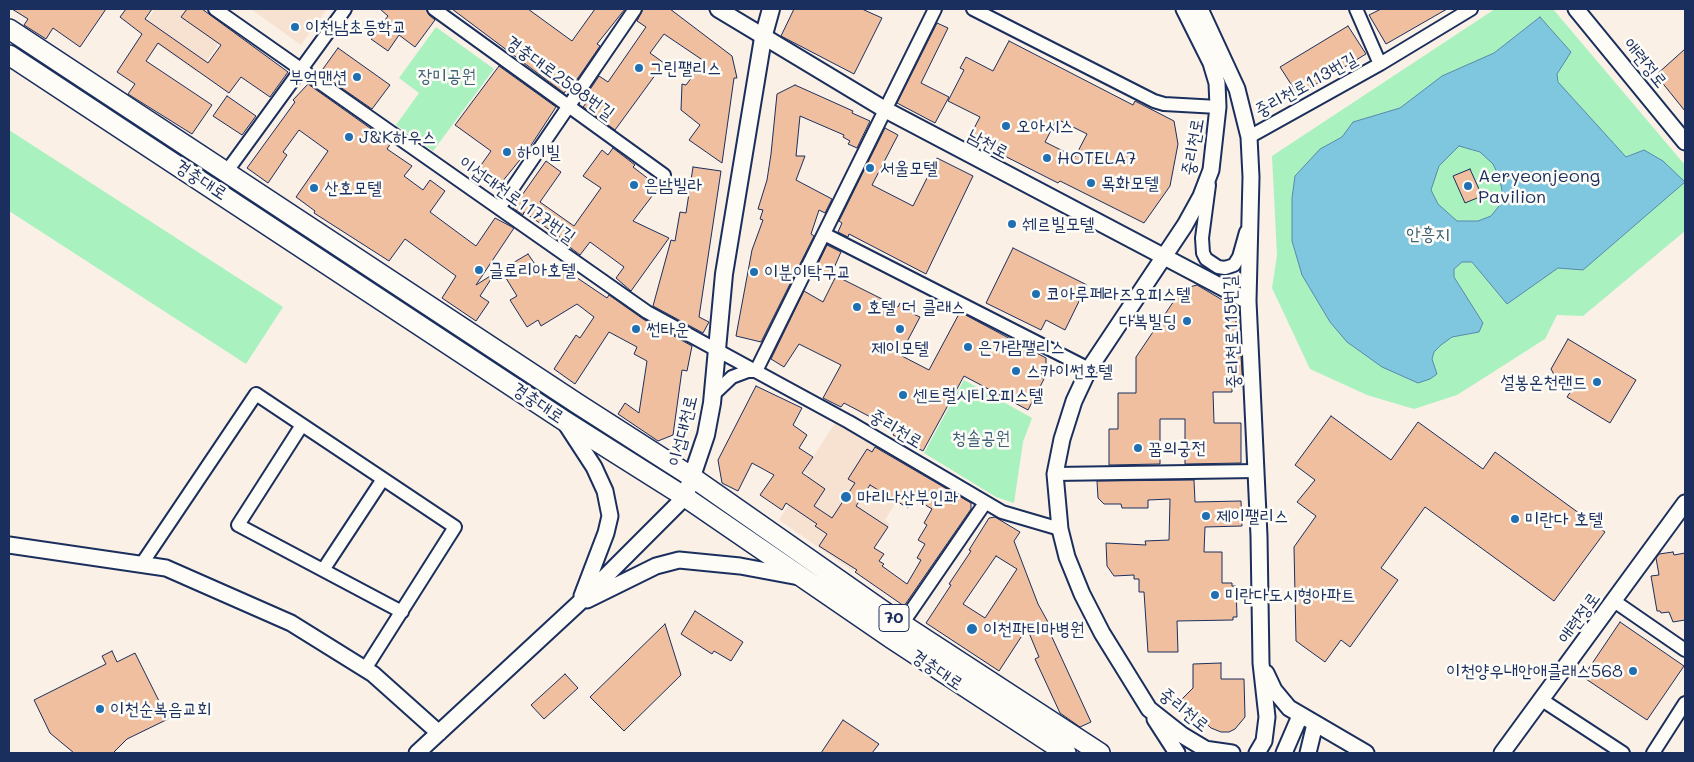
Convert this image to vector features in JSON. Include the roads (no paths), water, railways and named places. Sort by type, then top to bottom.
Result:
[{"type":"main road","name":"이섭대천로","points":[[685,497],[706,436],[713,396],[724,274],[762,38],[771,9]]},
{"type":"main road","name":"경충대로","points":[[9,29],[692,477],[902,624],[1100,753]]},
{"type":"main road","name":"경충대로","points":[[9,55],[563,420],[685,497],[932,666],[1066,753]]},
{"type":"street","name":"이섭대천로1177번길","points":[[215,9],[631,302],[717,350]]},
{"type":"street","points":[[227,171],[345,9]]},
{"type":"street","name":"경충대로2598번길","points":[[434,9],[664,175]]},
{"type":"street","points":[[499,208],[570,107],[635,9]]},
{"type":"street","name":"남천로","points":[[718,9],[762,38],[884,109],[1248,301]]},
{"type":"street","points":[[713,396],[732,377],[748,371],[756,371],[935,9]]},
{"type":"street","name":"중리천로","points":[[973,9],[1154,101],[1164,104],[1218,107]]},
{"type":"street","name":"중리천로","points":[[1184,9],[1213,69],[1217,83],[1218,107],[1211,170],[1201,196],[1089,369],[1074,401],[1062,439],[1055,474],[1060,529],[1067,557],[1082,594],[1125,673],[1149,709],[1208,751]]},
{"type":"street","name":"중리천로115번길","points":[[1200,9],[1237,89],[1249,136],[1251,178],[1248,301],[1256,471],[1261,663],[1267,722],[1264,741],[1257,753]]},
{"type":"street","name":"중리천로113번길","points":[[1356,9],[1380,64]]},
{"type":"street","name":"중리천로113번길","points":[[1249,136],[1380,64],[1471,9]]},
{"type":"street","name":"애련정로","points":[[1576,9],[1685,142]]},
{"type":"street","points":[[1211,170],[1202,238],[1203,253],[1212,264],[1225,268],[1236,263],[1249,223]]},
{"type":"street","points":[[824,234],[1089,369]]},
{"type":"street","name":"중리천로","points":[[717,350],[849,422],[985,503],[1018,519],[1060,529]]},
{"type":"street","points":[[141,565],[256,394],[455,527],[365,669]]},
{"type":"street","points":[[563,420],[594,467],[605,491],[610,516],[606,533],[579,604]]},
{"type":"street","points":[[302,425],[238,525],[402,612]]},
{"type":"street","points":[[1055,474],[1256,471]]},
{"type":"street","points":[[322,570],[383,479]]},
{"type":"street","name":"이섭대천로","points":[[418,753],[579,604],[685,497]]},
{"type":"street","points":[[902,624],[985,503]]},
{"type":"street","name":"애련정로","points":[[1502,753],[1685,503]]},
{"type":"street","points":[[9,545],[166,568],[291,623],[365,669],[439,733]]},
{"type":"street","points":[[579,604],[656,566],[680,560],[740,566],[803,578]]},
{"type":"street","points":[[1614,601],[1685,650]]},
{"type":"street","points":[[1261,663],[1274,690],[1294,712]]},
{"type":"street","points":[[1542,700],[1623,753]]},
{"type":"street","points":[[1653,753],[1685,703]]},
{"type":"street","points":[[1267,722],[1274,710],[1279,707],[1294,712],[1366,753]]},
{"type":"street","points":[[1149,709],[1177,753]]},
{"type":"street","points":[[1284,753],[1294,712]]},
{"type":"street","points":[[1308,753],[1315,724]]},
{"type":"street","points":[[1208,751],[1232,753]]},
{"type":"water","name":"안흥지","points":[[1540,17],[1571,52],[1557,74],[1558,82],[1626,157],[1644,150],[1663,161],[1685,182],[1583,270],[1558,268],[1507,304],[1472,262],[1462,262],[1454,269],[1454,277],[1483,323],[1479,332],[1452,337],[1441,345],[1434,352],[1432,359],[1437,374],[1430,379],[1418,383],[1382,367],[1347,342],[1330,322],[1302,275],[1292,241],[1292,198],[1295,176],[1320,149],[1342,137],[1353,122],[1400,108],[1442,76],[1494,53]],"holes":[[[1459,146],[1480,152],[1493,164],[1499,177],[1502,190],[1499,206],[1491,216],[1478,221],[1457,221],[1438,204],[1431,190],[1439,166]]]},
{"type":"place","name":"이천남초등학교","points":[[295,27]]},
{"type":"place","name":"그린팰리스","points":[[639,68]]},
{"type":"place","name":"부억맨션","points":[[357,77]]},
{"type":"place","name":"오아시스","points":[[1006,126]]},
{"type":"place","name":"J&K하우스","points":[[349,137]]},
{"type":"place","name":"하이빌","points":[[507,152]]},
{"type":"place","name":"HOTELA7","points":[[1047,158]]},
{"type":"place","name":"서울모텔","points":[[870,168]]},
{"type":"place","name":"목화모텔","points":[[1091,183]]},
{"type":"place","name":"은남빌라","points":[[634,185]]},
{"type":"place","name":"Aeryeonjeong Pavilion","points":[[1468,186]]},
{"type":"place","name":"산호모텔","points":[[314,188]]},
{"type":"place","name":"쉐르빌모텔","points":[[1012,224]]},
{"type":"place","name":"글로리아호텔","points":[[479,270]]},
{"type":"place","name":"이분이탁구교","points":[[754,272]]},
{"type":"place","name":"코아루페라즈오피스텔","points":[[1036,294]]},
{"type":"place","name":"호텔 더 클래스","points":[[857,307]]},
{"type":"place","name":"다복빌딩","points":[[1187,321]]},
{"type":"place","name":"썬타운","points":[[636,329]]},
{"type":"place","name":"제이모텔","points":[[900,329]]},
{"type":"place","name":"은가람팰리스","points":[[968,347]]},
{"type":"place","name":"스카이썬호텔","points":[[1016,371]]},
{"type":"place","name":"설봉온천랜드","points":[[1597,382]]},
{"type":"place","name":"센트럴시티오피스텔","points":[[903,395]]},
{"type":"place","name":"꿈의궁전","points":[[1138,448]]},
{"type":"place","name":"마리나산부인과","points":[[846,497]]},
{"type":"place","name":"제이팰리스","points":[[1206,516]]},
{"type":"place","name":"미란다 호텔","points":[[1515,519]]},
{"type":"place","name":"미란다도시형아파트","points":[[1215,595]]},
{"type":"place","name":"이천파티마병원","points":[[972,629]]},
{"type":"place","name":"이천양우내안애클래스568","points":[[1633,671]]},
{"type":"place","name":"이천순복음교회","points":[[100,709]]},
{"type":"park label","name":"장미공원","points":[[447,76]]},
{"type":"park label","name":"청솔공원","points":[[981,438]]}]
